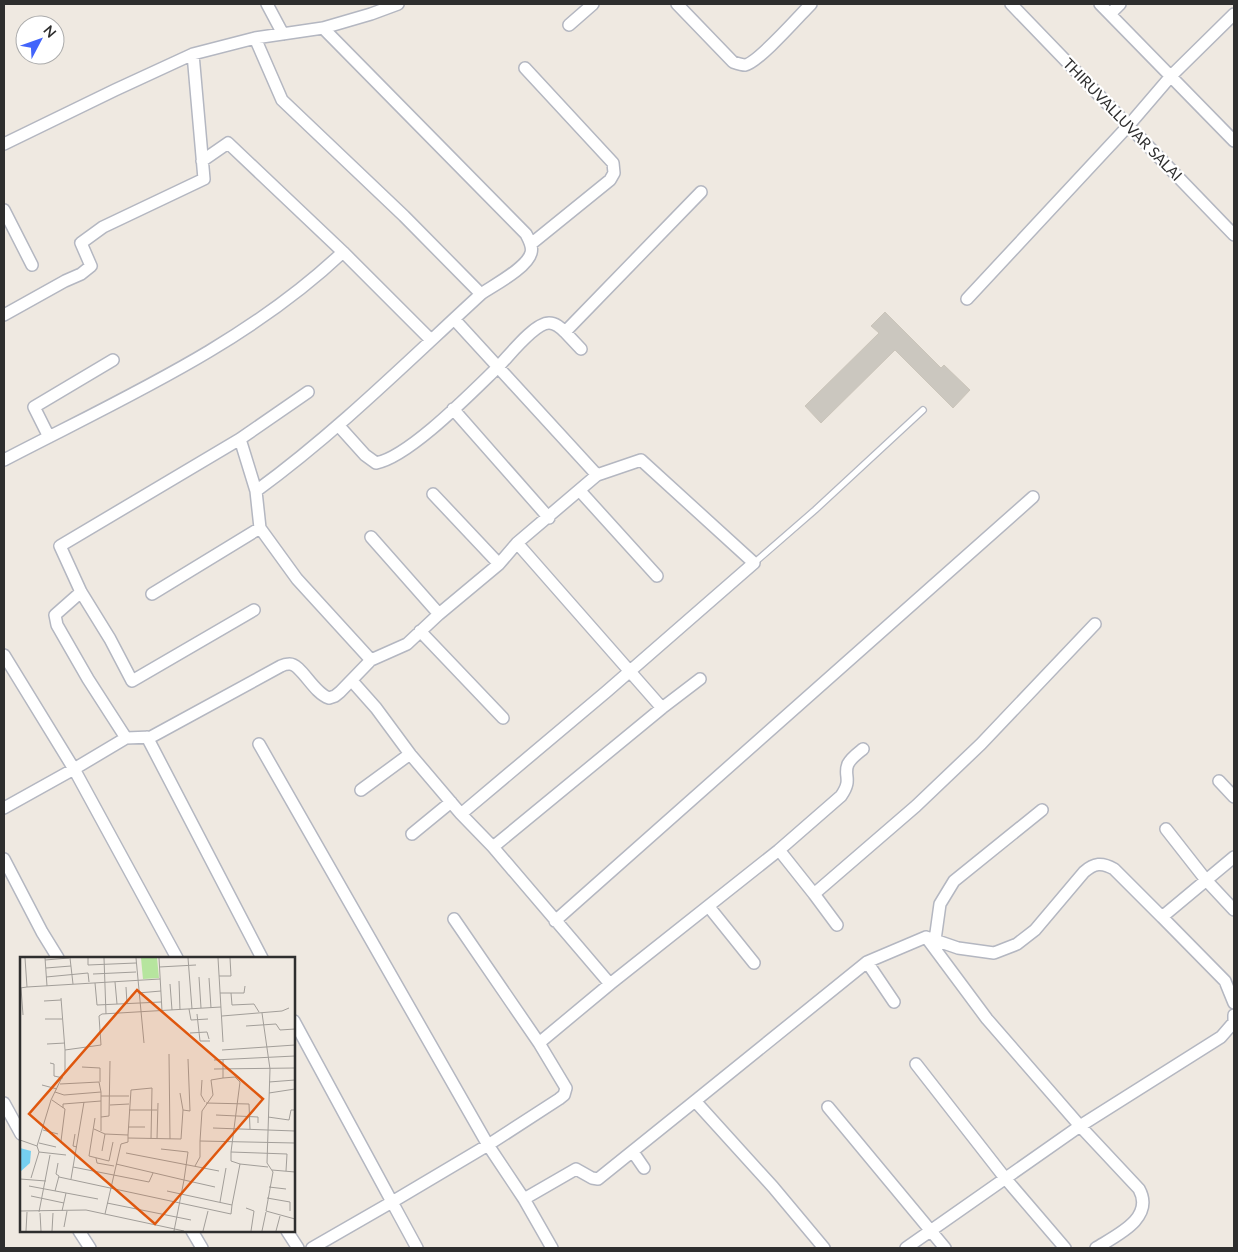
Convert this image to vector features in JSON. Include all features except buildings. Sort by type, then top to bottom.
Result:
[{"type":"street","points":[[267,4],[283,34]]},
{"type":"street","points":[[4,144],[193,54],[255,38],[323,28],[369,9],[398,4]]},
{"type":"street","points":[[569,25],[593,4]]},
{"type":"street","points":[[677,4],[733,62],[744,65],[752,61],[772,44],[811,4]]},
{"type":"street","name":"THIRUVALLUVAR SALAI","points":[[1011,4],[1234,235]]},
{"type":"street","points":[[1100,4],[1234,141]]},
{"type":"street","points":[[1110,14],[1120,4]]},
{"type":"street","points":[[967,298],[1129,126],[1171,76],[1232,21]]},
{"type":"street","points":[[256,491],[296,462],[482,294],[525,263],[531,253],[531,244],[526,234],[323,28]]},
{"type":"street","points":[[255,38],[282,100],[404,216],[482,294]]},
{"type":"street","points":[[4,315],[86,270],[90,266],[82,243],[103,227],[204,179],[193,54]]},
{"type":"street","points":[[525,68],[613,163],[614,173],[610,180],[531,244]]},
{"type":"street","points":[[202,161],[228,143],[343,252],[431,340]]},
{"type":"street","points":[[566,332],[701,192]]},
{"type":"street","points":[[4,210],[32,265]]},
{"type":"street","points":[[4,460],[209,352],[317,277],[343,252]]},
{"type":"street","points":[[454,319],[597,475]]},
{"type":"street","points":[[338,425],[365,455],[376,463],[387,461],[423,437],[498,367],[536,328],[548,323],[557,325],[581,349]]},
{"type":"street","points":[[49,436],[34,407],[113,360]]},
{"type":"street","points":[[254,610],[132,681],[110,639],[81,592],[60,546],[240,439],[308,392]]},
{"type":"street","points":[[453,409],[548,518]]},
{"type":"street","points":[[240,439],[256,491],[260,528],[297,579],[372,660]]},
{"type":"street","points":[[4,808],[74,770],[126,738],[151,737],[272,671],[289,664],[296,666],[316,691],[329,698],[335,696],[372,660],[407,644],[420,630],[499,564],[517,543],[597,475],[641,460],[754,563],[461,814]]},
{"type":"street","points":[[580,491],[657,576]]},
{"type":"street","points":[[433,494],[499,564]]},
{"type":"street","points":[[556,921],[1033,497]]},
{"type":"street","points":[[152,594],[260,528]]},
{"type":"street","points":[[371,537],[439,614]]},
{"type":"street","points":[[517,543],[662,708]]},
{"type":"street","points":[[81,592],[55,615],[57,625],[81,668],[126,738]]},
{"type":"street","points":[[814,894],[916,806],[975,750],[1095,624]]},
{"type":"street","points":[[420,630],[503,718]]},
{"type":"street","points":[[4,655],[74,770],[176,957]]},
{"type":"street","points":[[493,847],[700,679]]},
{"type":"street","points":[[352,681],[461,814],[493,847],[610,984]]},
{"type":"street","points":[[147,737],[261,957]]},
{"type":"street","points":[[259,744],[488,1145],[524,1199],[552,1248]]},
{"type":"street","points":[[538,1043],[780,850],[840,796],[847,788],[847,768],[849,762],[863,749]]},
{"type":"street","points":[[361,790],[410,754]]},
{"type":"street","points":[[1219,781],[1234,797]]},
{"type":"street","points":[[412,834],[451,802]]},
{"type":"street","points":[[1042,810],[954,881],[940,904],[931,939],[987,1019],[1080,1126],[1135,1184],[1143,1196],[1143,1209],[1137,1219],[1130,1226],[1096,1248]]},
{"type":"street","points":[[1166,829],[1206,880],[1234,910]]},
{"type":"street","points":[[780,850],[837,925]]},
{"type":"street","points":[[1162,917],[1234,857]]},
{"type":"street","points":[[4,859],[42,932],[57,957]]},
{"type":"street","points":[[524,1199],[576,1169],[592,1178],[598,1179],[867,962],[931,939],[958,948],[994,953],[1017,944],[1035,930],[1092,865],[1104,864],[1114,869],[1225,982],[1234,1003]]},
{"type":"street","points":[[709,907],[754,963]]},
{"type":"street","points":[[312,1248],[488,1145],[564,1095],[566,1088],[538,1043],[454,919]]},
{"type":"street","points":[[867,962],[894,1002]]},
{"type":"street","points":[[906,1248],[1080,1126],[1221,1037],[1234,1022],[1234,1015]]},
{"type":"street","points":[[295,1023],[417,1248]]},
{"type":"street","points":[[916,1064],[1005,1178],[1065,1248]]},
{"type":"street","points":[[694,1101],[773,1187],[824,1248]]},
{"type":"street","points":[[4,1103],[20,1132]]},
{"type":"street","points":[[828,1107],[945,1248]]},
{"type":"street","points":[[633,1152],[644,1168]]},
{"type":"street","points":[[80,1232],[90,1248]]},
{"type":"street","points":[[193,1232],[202,1248]]},
{"type":"street","points":[[288,1232],[298,1248]]},
{"type":"lane","points":[[754,563],[816,510],[923,410]]}]
